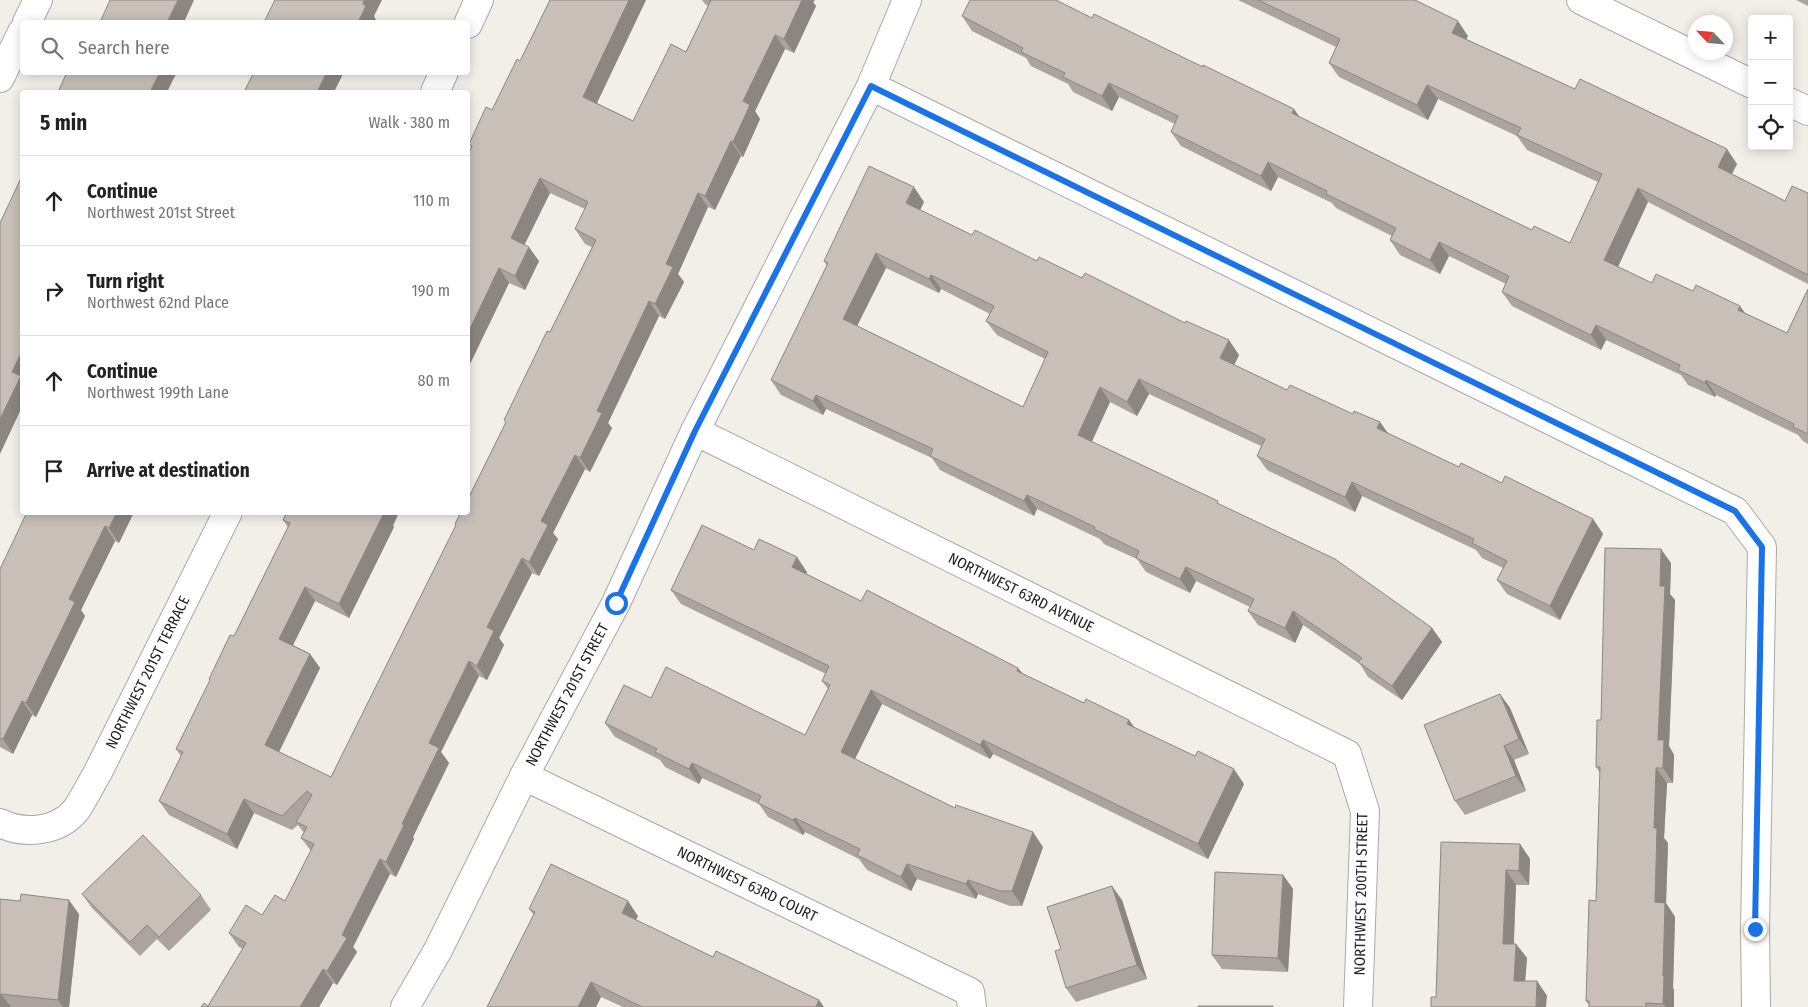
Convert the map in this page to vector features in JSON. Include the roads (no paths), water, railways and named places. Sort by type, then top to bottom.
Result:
[{"type":"street","points":[[28,20],[38,0]]},
{"type":"street","points":[[470,20],[479,0]]},
{"type":"street","name":"NORTHWEST 201ST STREET","points":[[404,1007],[438,950],[524,776],[616,603],[695,431],[871,86],[908,0]]},
{"type":"street","points":[[1581,0],[1748,82]]},
{"type":"street","points":[[0,78],[20,36]]},
{"type":"street","points":[[436,90],[443,75]]},
{"type":"street","points":[[871,86],[1735,511],[1762,547],[1756,1007]]},
{"type":"street","points":[[1793,104],[1808,111]]},
{"type":"street","name":"NORTHWEST 63RD AVENUE","points":[[695,431],[1347,754]]},
{"type":"street","name":"NORTHWEST 201ST TERRACE","points":[[0,823],[29,830],[56,826],[75,811],[98,772],[226,515]]},
{"type":"street","name":"NORTHWEST 200TH STREET","points":[[1347,754],[1364,811],[1358,1007]]},
{"type":"street","name":"NORTHWEST 63RD COURT","points":[[524,776],[971,1000]]}]
